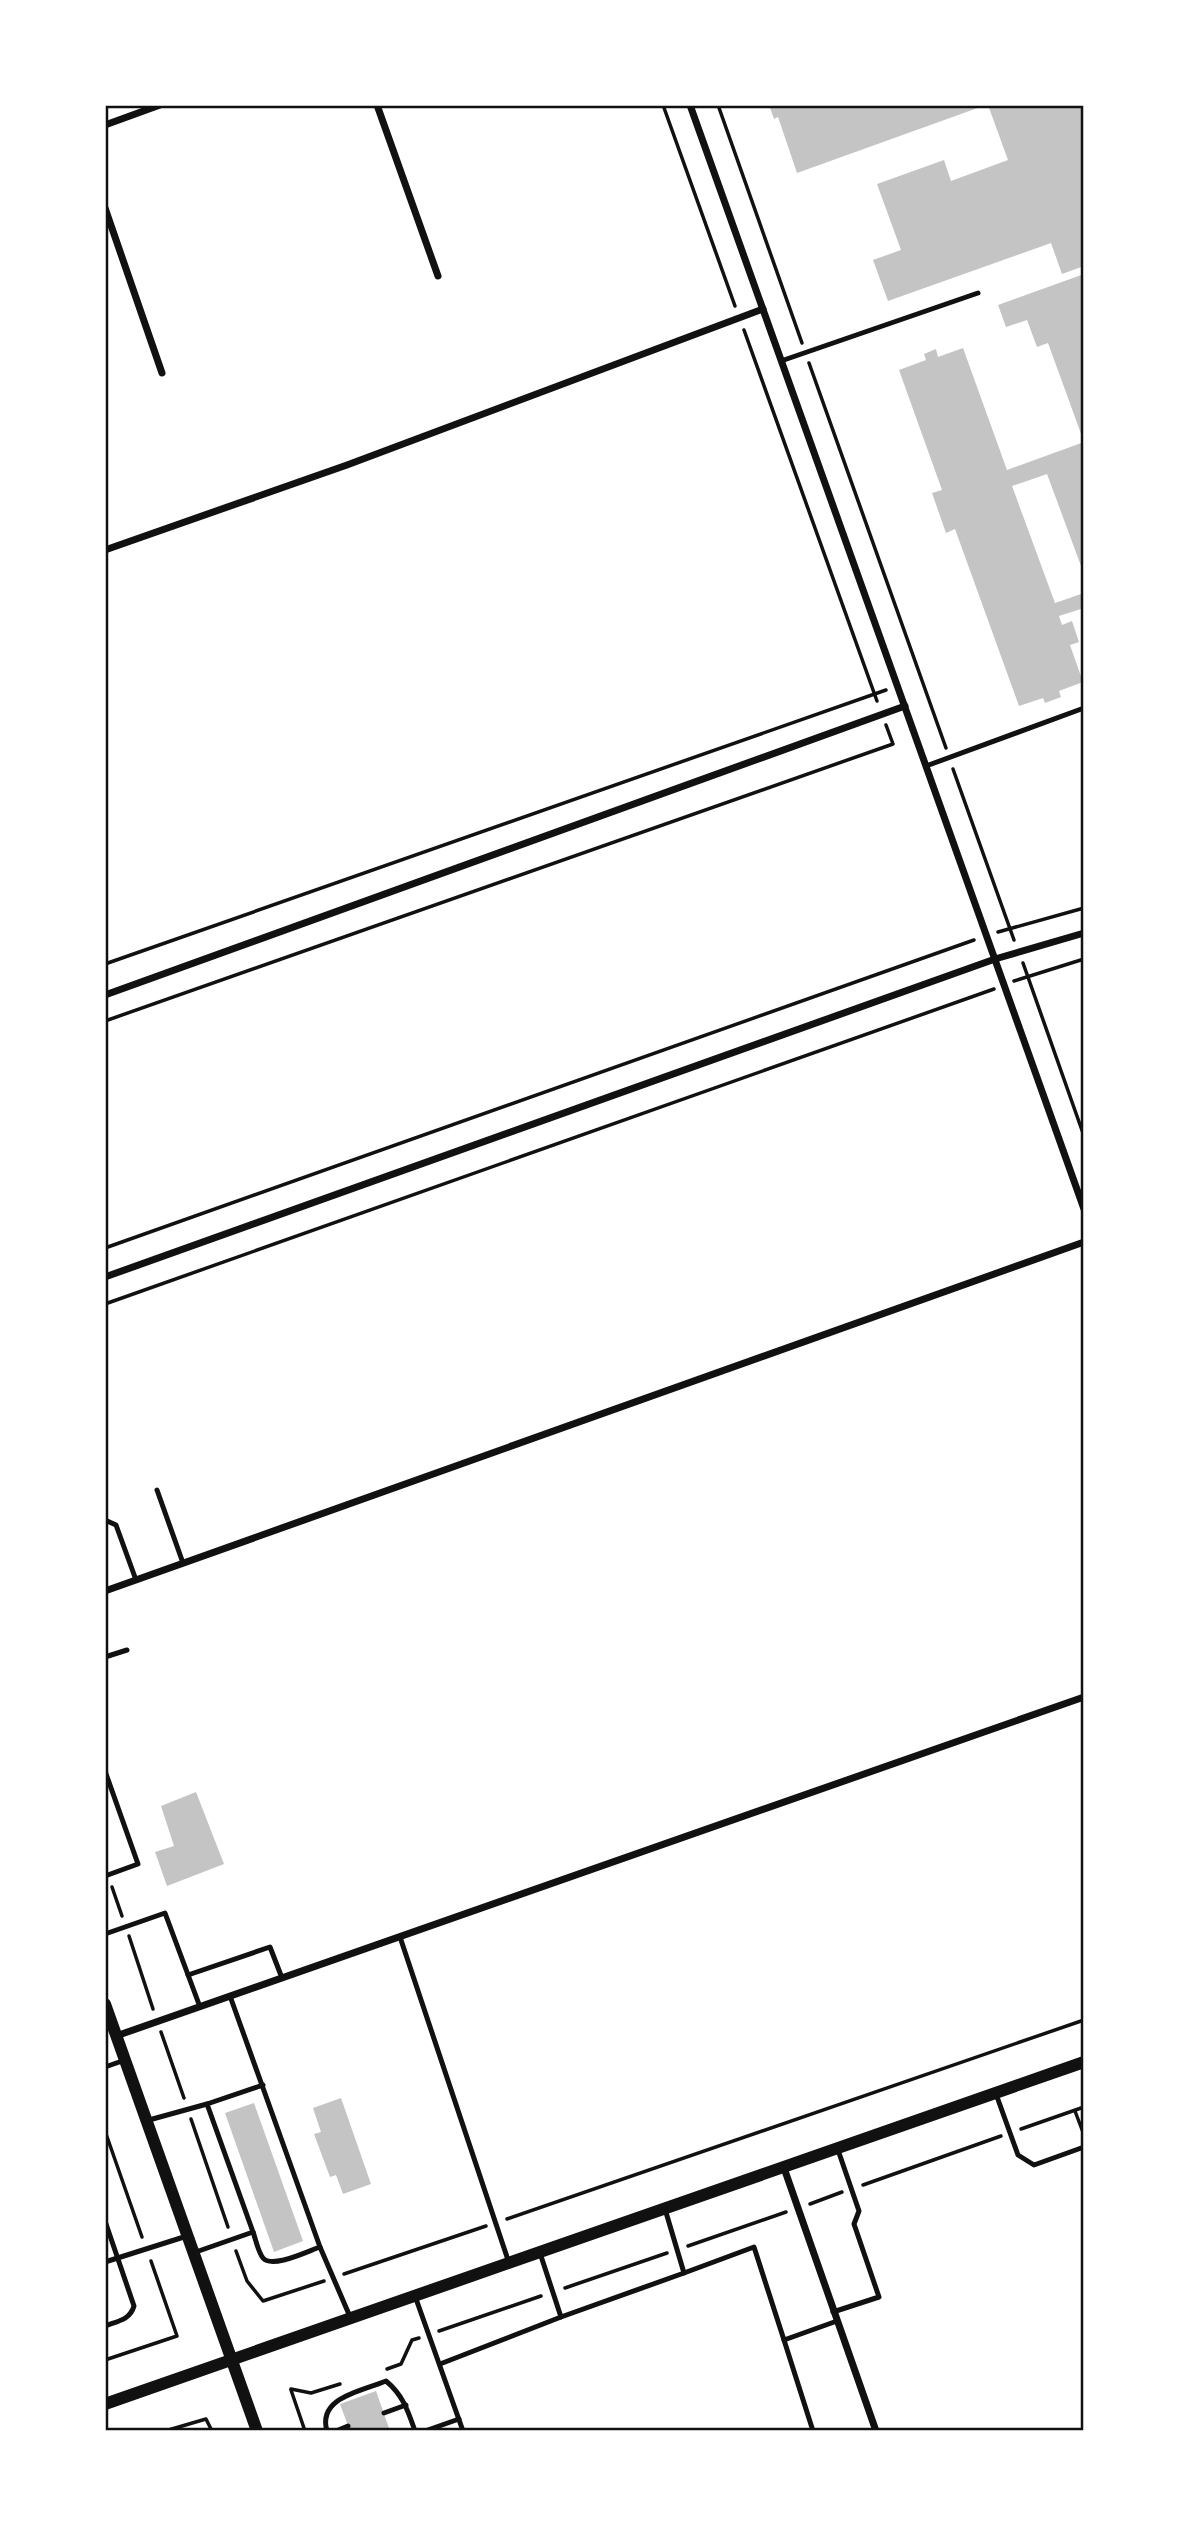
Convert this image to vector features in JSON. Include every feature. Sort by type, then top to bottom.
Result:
[{"type":"street","points":[[105,125],[160,105]]},
{"type":"street","points":[[377,105],[438,276]]},
{"type":"street","points":[[691,105],[1084,1209]]},
{"type":"street","points":[[105,208],[162,373]]},
{"type":"street","points":[[105,550],[347,465],[763,309]]},
{"type":"street","points":[[105,995],[905,706]]},
{"type":"street","points":[[105,1277],[995,959],[1084,933]]},
{"type":"street","points":[[105,1591],[1084,1242]]},
{"type":"street","points":[[116,2036],[1084,1697]]},
{"type":"street","points":[[106,2011],[257,2431]]},
{"type":"street","points":[[105,2404],[1084,2063]]},
{"type":"street","points":[[784,2168],[876,2431]]},
{"type":"lane","points":[[781,361],[978,293]]},
{"type":"lane","points":[[926,766],[1084,708]]},
{"type":"lane","points":[[157,1490],[183,1563]]},
{"type":"lane","points":[[105,1520],[116,1525],[136,1580]]},
{"type":"lane","points":[[105,1657],[127,1650]]},
{"type":"lane","points":[[105,1771],[138,1864],[106,1875]]},
{"type":"lane","points":[[105,1934],[165,1913],[200,2007]]},
{"type":"lane","points":[[400,1937],[509,2263]]},
{"type":"lane","points":[[188,1975],[270,1947],[282,1978]]},
{"type":"lane","points":[[230,1996],[320,2247],[351,2319]]},
{"type":"lane","points":[[105,2067],[125,2060]]},
{"type":"lane","points":[[147,2121],[263,2085]]},
{"type":"lane","points":[[996,2094],[1018,2155],[1025,2161],[1034,2165],[1083,2149]]},
{"type":"lane","points":[[207,2104],[262,2257],[268,2262],[277,2262],[320,2247]]},
{"type":"lane","points":[[834,2312],[879,2297],[854,2224],[859,2211],[837,2150]]},
{"type":"lane","points":[[666,2209],[684,2273]]},
{"type":"lane","points":[[105,2221],[134,2306],[132,2314],[127,2318],[105,2326]]},
{"type":"lane","points":[[194,2253],[253,2232]]},
{"type":"lane","points":[[105,2262],[187,2235]]},
{"type":"lane","points":[[440,2364],[754,2247],[813,2431]]},
{"type":"lane","points":[[540,2253],[561,2317]]},
{"type":"lane","points":[[415,2296],[463,2431]]},
{"type":"lane","points":[[784,2340],[836,2321]]},
{"type":"lane","points":[[327,2431],[324,2420],[328,2409],[336,2400],[386,2381],[406,2405],[415,2431]]},
{"type":"lane","points":[[384,2413],[406,2405]]},
{"type":"lane","points":[[425,2431],[459,2419]]},
{"type":"lane","points":[[336,2431],[348,2426]]},
{"type":"path","points":[[105,1021],[893,744],[663,105]]},
{"type":"path","points":[[718,105],[1084,1136]]},
{"type":"path","points":[[105,964],[921,678]]},
{"type":"path","points":[[105,1248],[1010,927],[1084,908]]},
{"type":"path","points":[[105,1304],[1027,976],[1084,959]]},
{"type":"path","points":[[106,1875],[247,2281],[263,2301],[1084,2020]]},
{"type":"path","points":[[1075,2110],[1084,2135]]},
{"type":"path","points":[[291,2389],[305,2431]]},
{"type":"path","points":[[165,2431],[206,2419],[212,2431]]},
{"type":"building","points":[[769,105],[986,105],[797,173],[778,117],[774,119]]},
{"type":"building","points":[[988,105],[1084,105],[1084,266],[1062,274],[1051,243],[888,301],[873,260],[901,250],[877,184],[944,160],[951,181],[1008,160]]},
{"type":"building","points":[[1084,274],[1084,442],[1048,343],[1037,347],[1027,320],[1006,327],[998,305]]},
{"type":"building","points":[[963,348],[1007,470],[1084,442],[1084,574],[1047,474],[1012,486],[1055,603],[1084,593],[1084,608],[1059,616],[1062,625],[1072,621],[1079,642],[1070,645],[1083,682],[1059,691],[1061,697],[1045,703],[1043,698],[1019,706],[955,529],[946,533],[932,493],[942,490],[899,370],[926,360],[924,354],[936,349],[938,357]]},
{"type":"building","points":[[196,1792],[224,1864],[167,1886],[155,1852],[174,1846],[161,1806]]},
{"type":"building","points":[[341,2098],[371,2184],[343,2194],[336,2175],[330,2177],[314,2134],[321,2132],[313,2108]]},
{"type":"building","points":[[254,2103],[303,2241],[274,2252],[225,2113]]},
{"type":"building","points":[[376,2391],[390,2431],[350,2431],[340,2404]]}]
